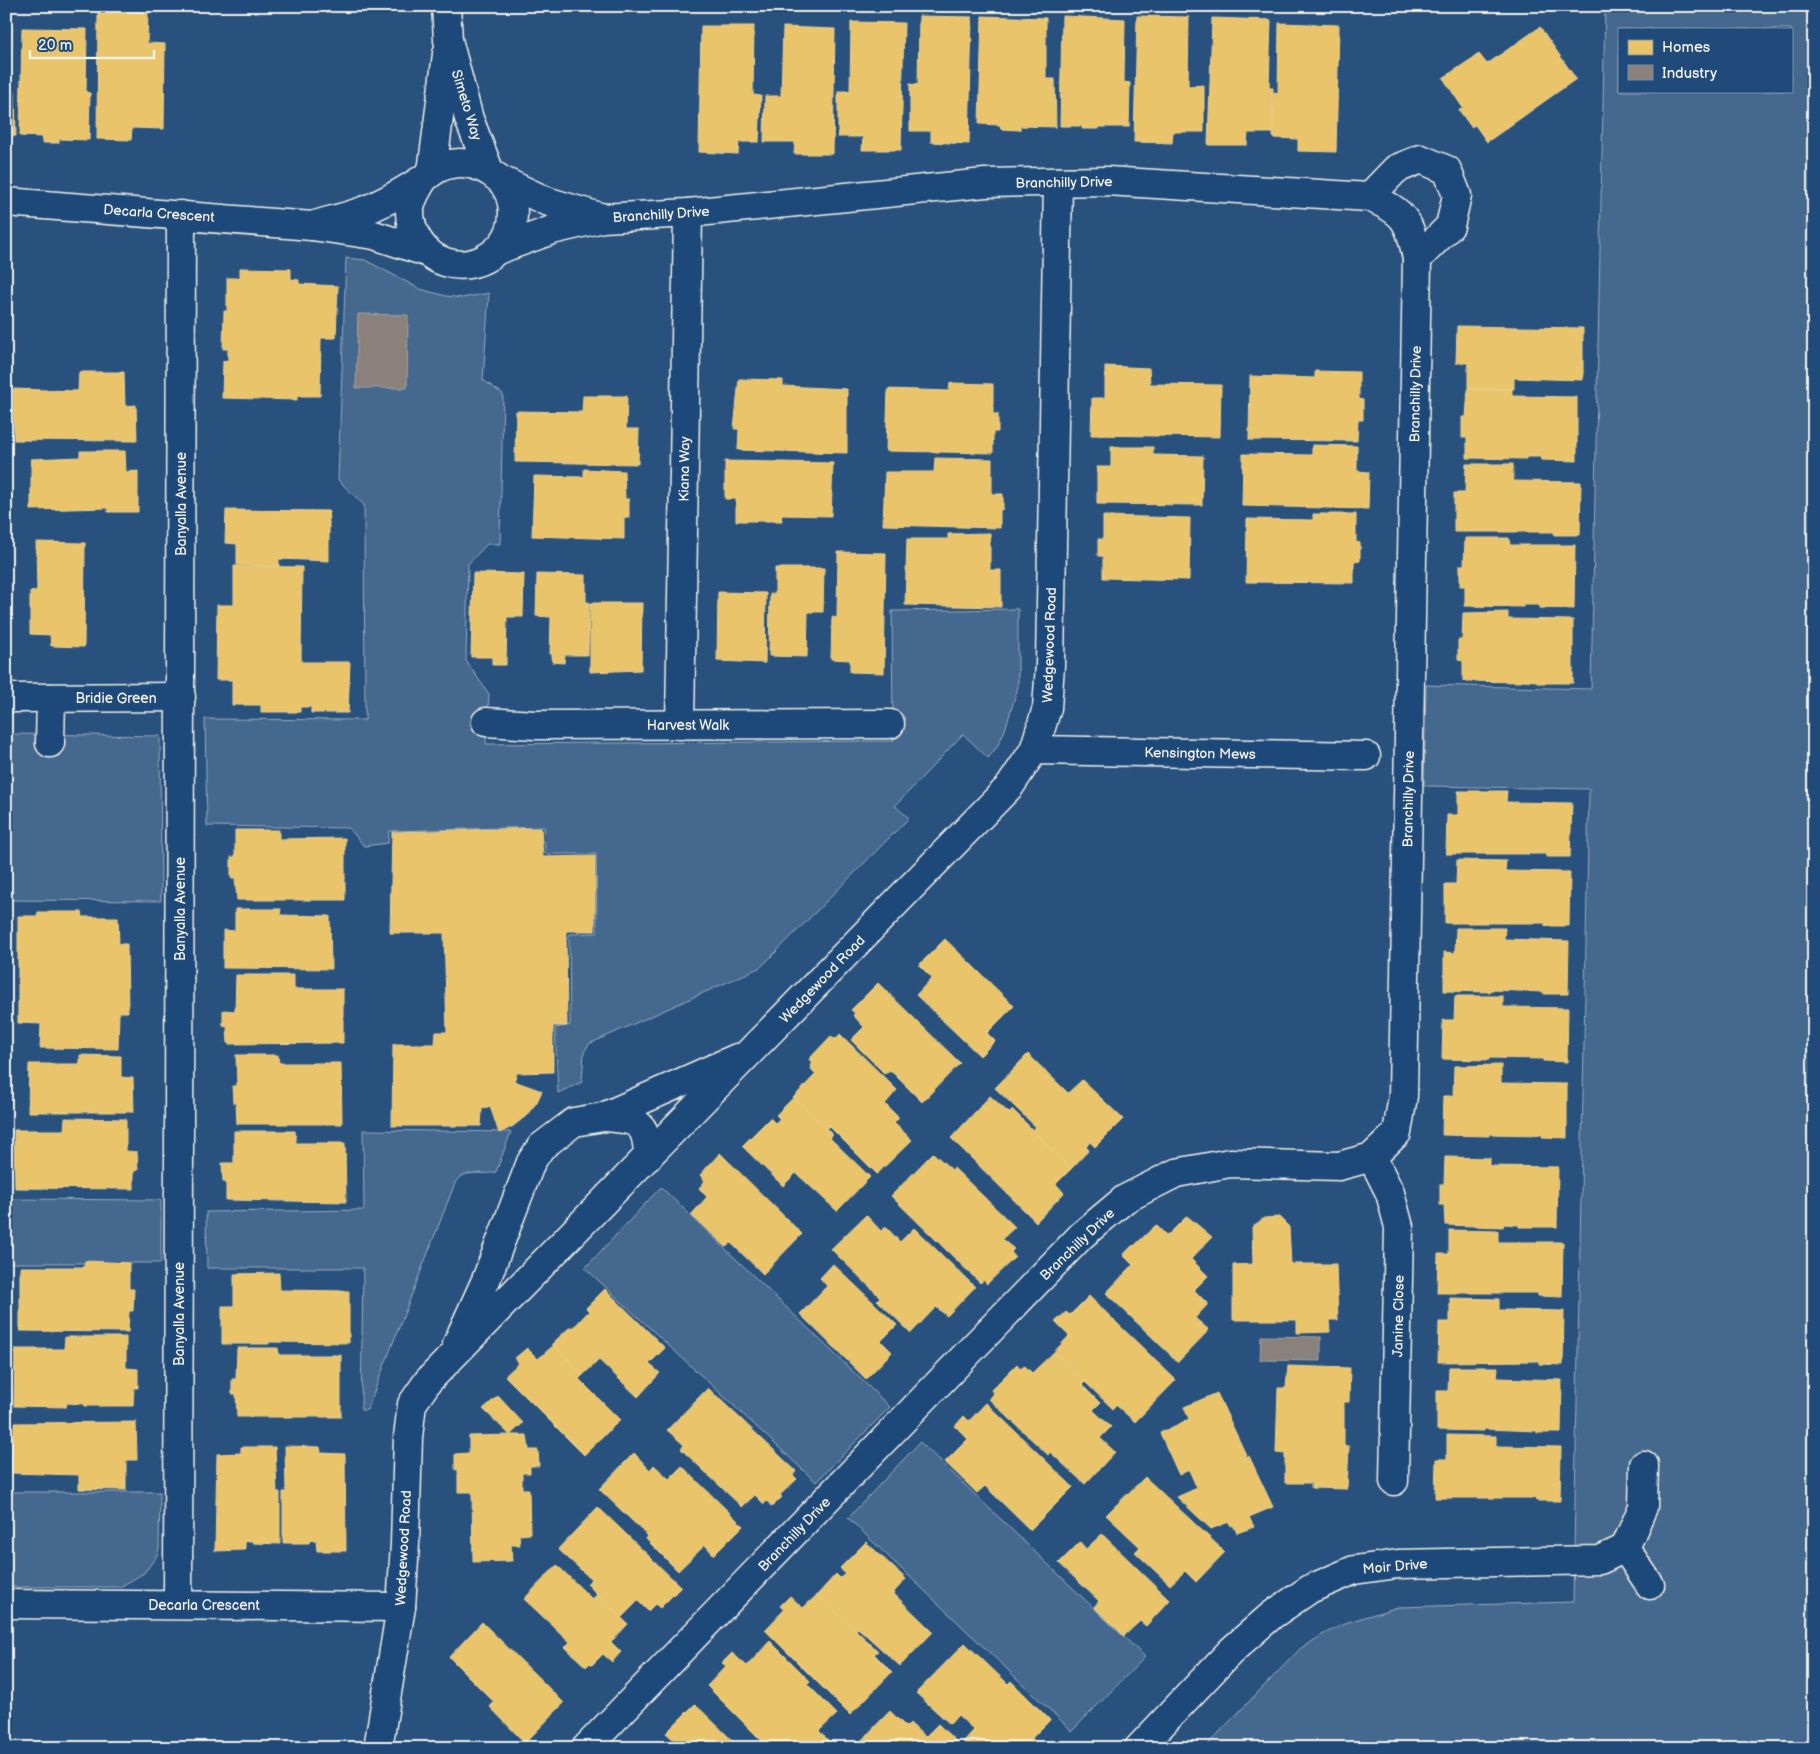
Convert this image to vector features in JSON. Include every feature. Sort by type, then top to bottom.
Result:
[{"type":"street","name":"Simeto Way","points":[[446,6],[448,40],[469,119],[495,175]]},
{"type":"street","name":"Simeto Way","points":[[428,175],[448,40]]},
{"type":"street","points":[[1368,197],[1396,168],[1421,159],[1447,170],[1457,195],[1450,226],[1417,259]]},
{"type":"street","points":[[460,162],[475,164],[495,175],[509,193],[513,207],[512,222],[508,236],[500,249],[484,260],[465,265],[446,262],[429,253],[418,241],[412,225],[410,208],[415,192],[428,175],[445,165],[460,162]]},
{"type":"street","name":"Decarla Crescent","points":[[312,226],[372,207],[428,175]]},
{"type":"street","name":"Branchilly Drive","points":[[495,175],[546,201],[603,218]]},
{"type":"street","name":"Branchilly Drive","points":[[500,249],[552,230],[603,218],[688,213],[985,183],[1106,181],[1368,197],[1385,204],[1400,214],[1412,232],[1417,259],[1403,1096],[1396,1133],[1372,1156],[1339,1166],[1230,1163],[1176,1173],[1125,1199],[1082,1235],[586,1748]]},
{"type":"street","name":"Wedgewood Road","points":[[378,1748],[401,1607],[408,1437],[412,1404],[428,1381],[1010,786],[1034,750],[1047,708],[1050,665],[1058,182]]},
{"type":"street","name":"Decarla Crescent","points":[[6,202],[312,226],[374,235],[429,253]]},
{"type":"street","name":"Kiana Way","points":[[680,725],[688,213]]},
{"type":"street","name":"Banyalla Avenue","points":[[178,1604],[181,215]]},
{"type":"street","name":"Bridie Green","points":[[14,698],[181,697]]},
{"type":"street","points":[[50,743],[51,698]]},
{"type":"street","name":"Harvest Walk","points":[[486,722],[536,725],[890,724]]},
{"type":"street","name":"Kensington Mews","points":[[1034,750],[1366,756]]},
{"type":"street","name":"Wedgewood Road","points":[[603,1117],[750,1052]]},
{"type":"street","name":"Wedgewood Road","points":[[449,1360],[486,1280],[530,1162],[540,1147],[574,1122],[603,1117],[628,1118],[642,1126],[648,1140],[648,1157]]},
{"type":"street","name":"Janine Close","points":[[1372,1156],[1390,1193],[1399,1227],[1394,1480]]},
{"type":"street","points":[[1644,1465],[1643,1507],[1626,1548],[1650,1585]]},
{"type":"street","name":"Moir Drive","points":[[1138,1748],[1232,1650],[1272,1616],[1310,1589],[1354,1570],[1398,1564],[1600,1560],[1626,1548]]},
{"type":"street","name":"Decarla Crescent","points":[[6,1604],[401,1607]]},
{"type":"shaded area","points":[[1605,6],[1814,6],[1814,1748],[1204,1748],[1301,1648],[1348,1622],[1398,1607],[1573,1602],[1589,789],[1424,786],[1426,685],[1591,689]]},
{"type":"shaded area","points":[[346,258],[365,260],[420,289],[446,296],[462,298],[489,293],[483,380],[503,394],[500,544],[487,544],[468,564],[466,661],[489,694],[486,744],[893,741],[892,611],[1018,609],[1018,687],[1005,730],[997,747],[988,758],[963,734],[895,806],[909,818],[761,967],[589,1044],[584,1052],[582,1082],[558,1093],[555,1028],[570,1025],[569,934],[597,933],[596,854],[545,854],[544,827],[389,831],[388,843],[364,846],[349,828],[207,826],[205,719],[365,720],[364,505],[338,480]]},
{"type":"shaded area","points":[[6,714],[11,734],[160,736],[161,901],[6,900]]},
{"type":"shaded area","points":[[363,1130],[511,1132],[496,1172],[468,1174],[459,1178],[455,1183],[367,1410],[361,1410],[363,1268],[207,1268],[206,1212],[364,1210]]},
{"type":"shaded area","points":[[661,1187],[890,1407],[816,1482],[585,1268]]},
{"type":"shaded area","points":[[6,1199],[161,1200],[161,1263],[6,1263]]},
{"type":"shaded area","points":[[920,1442],[1145,1657],[1072,1731],[848,1518]]},
{"type":"shaded area","points":[[6,1492],[160,1492],[159,1549],[156,1557],[144,1573],[120,1587],[6,1587]]},
{"type":"building: Homes","points":[[98,10],[148,12],[147,43],[165,44],[164,129],[132,128],[131,140],[97,139]]},
{"type":"building: Homes","points":[[919,16],[972,17],[969,144],[931,142],[931,131],[910,131],[910,84],[918,85]]},
{"type":"building: Homes","points":[[982,16],[1046,18],[1046,79],[1055,79],[1056,127],[1020,126],[1020,130],[1001,129],[1000,125],[979,124]]},
{"type":"building: Homes","points":[[1062,16],[1125,19],[1124,82],[1130,83],[1129,127],[1082,129],[1082,126],[1060,126]]},
{"type":"building: Homes","points":[[1137,16],[1189,17],[1188,86],[1204,85],[1204,132],[1173,132],[1172,143],[1134,142]]},
{"type":"building: Homes","points":[[1212,18],[1271,20],[1269,88],[1273,88],[1273,133],[1248,133],[1247,145],[1208,145]]},
{"type":"building: Homes","points":[[851,22],[904,23],[901,150],[862,150],[863,137],[838,137],[838,91],[850,91]]},
{"type":"building: Homes","points":[[1279,23],[1339,25],[1336,152],[1298,151],[1298,139],[1273,138],[1274,92],[1278,93]]},
{"type":"building: Homes","points":[[701,26],[754,26],[753,95],[761,96],[759,142],[739,142],[738,154],[699,152]]},
{"type":"building: Homes","points":[[783,27],[835,29],[833,154],[794,154],[795,142],[764,142],[765,96],[781,96]]},
{"type":"building: Homes","points":[[1540,27],[1576,79],[1487,142],[1475,125],[1471,127],[1459,110],[1463,108],[1443,78],[1479,54],[1487,64]]},
{"type":"building: Homes","points":[[6,28],[12,28],[11,92],[15,92],[16,136],[6,136]]},
{"type":"building: Homes","points":[[22,28],[87,29],[86,92],[90,93],[89,140],[59,139],[59,143],[42,143],[42,137],[20,136]]},
{"type":"building: Homes","points":[[240,268],[291,269],[291,279],[299,280],[299,284],[338,286],[336,338],[321,338],[320,396],[297,396],[297,400],[222,398],[223,361],[228,360],[228,349],[223,349],[224,311],[227,311],[227,278],[240,278]]},
{"type":"building: Homes","points":[[1457,326],[1583,328],[1583,380],[1514,378],[1514,389],[1468,389],[1468,363],[1456,363]]},
{"type":"building: Homes","points":[[1105,366],[1149,368],[1150,384],[1221,385],[1220,437],[1091,435],[1092,398],[1105,398]]},
{"type":"building: Homes","points":[[1315,371],[1359,372],[1359,399],[1363,400],[1363,420],[1358,420],[1357,441],[1249,440],[1250,376],[1315,378]]},
{"type":"building: Homes","points":[[79,372],[124,372],[125,406],[136,405],[137,441],[14,440],[13,389],[78,391]]},
{"type":"building: Homes","points":[[739,379],[783,380],[783,386],[847,389],[847,453],[738,450],[739,429],[734,429]]},
{"type":"building: Homes","points":[[950,383],[993,384],[993,414],[998,414],[998,432],[993,432],[993,453],[886,451],[888,389],[949,391]]},
{"type":"building: Homes","points":[[1468,389],[1512,389],[1512,396],[1577,397],[1577,461],[1541,460],[1541,457],[1526,457],[1526,459],[1467,458],[1467,438],[1462,438],[1462,417],[1466,417]]},
{"type":"building: Homes","points":[[583,396],[627,396],[626,429],[639,429],[638,464],[515,462],[516,411],[582,412]]},
{"type":"building: Homes","points":[[1312,445],[1357,446],[1357,471],[1369,472],[1368,509],[1242,506],[1243,454],[1312,455]]},
{"type":"building: Homes","points":[[1111,447],[1153,447],[1153,455],[1203,456],[1202,505],[1097,504],[1097,467],[1111,467]]},
{"type":"building: Homes","points":[[80,451],[125,451],[126,472],[138,471],[138,512],[108,512],[108,508],[31,510],[31,459],[80,457]]},
{"type":"building: Homes","points":[[935,458],[992,459],[992,494],[1003,494],[1003,509],[1000,510],[1000,528],[883,525],[885,472],[934,472]]},
{"type":"building: Homes","points":[[725,461],[833,463],[831,516],[781,515],[782,521],[736,521],[736,499],[725,499]]},
{"type":"building: Homes","points":[[1466,464],[1513,464],[1513,481],[1581,482],[1580,535],[1554,535],[1554,532],[1454,532],[1454,493],[1465,493]]},
{"type":"building: Homes","points":[[584,469],[624,471],[625,499],[629,499],[629,518],[624,517],[624,539],[532,536],[534,476],[584,477]]},
{"type":"building: Homes","points":[[226,510],[329,511],[329,561],[279,559],[279,566],[237,565],[237,544],[225,543]]},
{"type":"building: Homes","points":[[1313,514],[1356,514],[1356,542],[1360,543],[1360,561],[1354,562],[1354,583],[1246,582],[1247,519],[1313,520]]},
{"type":"building: Homes","points":[[1103,516],[1190,518],[1189,580],[1103,578],[1103,556],[1098,556],[1098,539],[1103,539]]},
{"type":"building: Homes","points":[[990,533],[990,570],[1001,570],[1001,607],[905,605],[907,539],[948,539],[948,534]]},
{"type":"building: Homes","points":[[1465,538],[1509,538],[1510,545],[1575,545],[1574,609],[1539,608],[1539,605],[1523,605],[1523,607],[1465,606],[1465,586],[1460,586],[1460,565],[1464,565]]},
{"type":"building: Homes","points":[[36,542],[85,543],[84,647],[51,646],[50,635],[30,634],[30,592],[37,591]]},
{"type":"building: Homes","points":[[838,552],[886,553],[884,673],[850,672],[850,660],[831,659],[832,617],[837,618]]},
{"type":"building: Homes","points":[[234,566],[302,567],[301,662],[350,662],[348,713],[311,713],[311,707],[300,707],[300,712],[261,712],[261,705],[232,705],[232,680],[216,680],[217,605],[234,605]]},
{"type":"building: Homes","points":[[775,568],[824,568],[823,612],[808,612],[807,657],[769,656],[770,594],[775,594]]},
{"type":"building: Homes","points":[[473,573],[524,574],[523,617],[507,617],[506,665],[492,665],[492,657],[471,657]]},
{"type":"building: Homes","points":[[537,574],[586,575],[586,602],[589,602],[588,655],[565,655],[564,663],[552,662],[552,654],[550,654],[551,617],[536,616]]},
{"type":"building: Homes","points":[[718,592],[766,593],[765,663],[717,661]]},
{"type":"building: Homes","points":[[590,603],[642,603],[641,670],[590,672]]},
{"type":"building: Homes","points":[[1508,612],[1508,619],[1573,620],[1573,683],[1538,683],[1537,681],[1522,680],[1521,682],[1463,681],[1463,661],[1458,660],[1458,640],[1462,640],[1463,613]]},
{"type":"building: Homes","points":[[1458,791],[1507,791],[1506,802],[1572,803],[1570,857],[1546,857],[1546,854],[1446,854],[1447,815],[1458,815]]},
{"type":"building: Homes","points":[[541,828],[543,857],[595,856],[595,931],[566,931],[567,1026],[553,1026],[553,1072],[517,1073],[514,1081],[542,1091],[537,1102],[526,1116],[512,1127],[499,1133],[490,1106],[482,1109],[481,1126],[392,1126],[393,1044],[435,1044],[436,1032],[447,1032],[444,933],[390,933],[392,832]]},
{"type":"building: Homes","points":[[235,830],[279,830],[279,839],[345,838],[345,900],[237,900],[235,878],[231,878],[231,857],[235,857]]},
{"type":"building: Homes","points":[[1457,860],[1506,861],[1505,871],[1570,872],[1569,926],[1545,926],[1545,923],[1445,923],[1445,884],[1456,884]]},
{"type":"building: Homes","points":[[235,909],[281,909],[280,915],[330,916],[331,969],[223,968],[223,930],[235,931]]},
{"type":"building: Homes","points":[[38,912],[82,912],[83,917],[118,917],[119,944],[127,944],[128,1012],[119,1012],[118,1049],[40,1048],[41,1024],[18,1023],[18,916],[37,916]]},
{"type":"building: Homes","points":[[1456,928],[1505,928],[1504,939],[1569,941],[1568,994],[1491,990],[1490,992],[1444,991],[1444,952],[1455,953]]},
{"type":"building: Homes","points":[[945,939],[1014,1006],[987,1033],[995,1041],[980,1056],[916,995],[932,978],[919,965]]},
{"type":"building: Homes","points":[[236,975],[294,975],[294,989],[343,989],[343,1043],[228,1044],[227,1026],[223,1025],[223,1010],[235,1011]]},
{"type":"building: Homes","points":[[878,983],[960,1063],[922,1102],[890,1070],[885,1074],[851,1040],[864,1027],[851,1010]]},
{"type":"building: Homes","points":[[1455,996],[1503,996],[1503,1007],[1568,1008],[1567,1062],[1543,1061],[1543,1059],[1442,1059],[1443,1020],[1454,1020]]},
{"type":"building: Homes","points":[[840,1034],[897,1090],[885,1104],[899,1118],[894,1123],[912,1140],[877,1174],[829,1126],[826,1129],[794,1097],[816,1074],[811,1069],[812,1063],[809,1059],[831,1036],[836,1039]]},
{"type":"building: Homes","points":[[1028,1054],[1068,1093],[1082,1080],[1123,1119],[1095,1147],[1090,1142],[1086,1147],[1089,1150],[1071,1169],[1032,1130],[1036,1127],[995,1088]]},
{"type":"building: Homes","points":[[80,1055],[121,1056],[121,1077],[133,1078],[134,1112],[28,1112],[29,1064],[80,1064]]},
{"type":"building: Homes","points":[[236,1055],[278,1055],[279,1063],[341,1063],[342,1124],[237,1124],[236,1103],[233,1103],[232,1086],[237,1086]]},
{"type":"building: Homes","points":[[1501,1065],[1501,1083],[1567,1084],[1567,1138],[1542,1137],[1543,1135],[1442,1135],[1443,1096],[1453,1096],[1454,1066]]},
{"type":"building: Homes","points":[[990,1096],[1009,1113],[1013,1110],[1071,1169],[1056,1184],[1064,1193],[1036,1222],[951,1138]]},
{"type":"building: Homes","points":[[794,1097],[833,1135],[830,1138],[870,1177],[837,1211],[796,1173],[783,1186],[742,1146],[770,1118],[775,1123],[780,1119],[776,1115]]},
{"type":"building: Homes","points":[[65,1118],[126,1119],[126,1151],[137,1152],[138,1170],[134,1171],[134,1189],[15,1188],[14,1130],[64,1130]]},
{"type":"building: Homes","points":[[234,1131],[295,1131],[296,1143],[345,1143],[346,1202],[226,1200],[226,1182],[223,1182],[222,1163],[234,1163]]},
{"type":"building: Homes","points":[[720,1153],[802,1234],[763,1274],[731,1243],[726,1247],[691,1215],[707,1197],[699,1188],[705,1181],[700,1175]]},
{"type":"building: Homes","points":[[933,1153],[952,1170],[954,1168],[1015,1227],[1002,1239],[1014,1249],[1011,1252],[1015,1257],[987,1284],[984,1280],[980,1283],[891,1196]]},
{"type":"building: Homes","points":[[1445,1157],[1490,1158],[1490,1166],[1558,1167],[1557,1227],[1519,1227],[1519,1225],[1504,1224],[1503,1227],[1445,1225],[1444,1205],[1440,1205],[1440,1184],[1444,1184]]},
{"type":"building: Homes","points":[[866,1215],[881,1231],[886,1227],[900,1242],[914,1228],[975,1287],[947,1316],[936,1307],[911,1333],[877,1300],[880,1297],[831,1249]]},
{"type":"building: Homes","points":[[1187,1216],[1212,1237],[1191,1259],[1208,1276],[1194,1290],[1208,1304],[1195,1318],[1209,1330],[1178,1362],[1106,1293],[1133,1265],[1123,1255],[1133,1245],[1156,1225],[1167,1236]]},
{"type":"building: Homes","points":[[1279,1217],[1289,1227],[1291,1264],[1336,1264],[1338,1320],[1329,1320],[1330,1332],[1297,1333],[1297,1320],[1233,1320],[1233,1265],[1253,1264],[1252,1227],[1264,1218]]},
{"type":"building: Homes","points":[[1449,1230],[1498,1231],[1498,1242],[1563,1242],[1562,1297],[1538,1296],[1538,1293],[1437,1293],[1438,1254],[1449,1254]]},
{"type":"building: Homes","points":[[85,1261],[129,1263],[129,1289],[134,1289],[133,1311],[129,1311],[128,1332],[20,1331],[20,1267],[84,1267]]},
{"type":"building: Homes","points":[[833,1264],[897,1325],[881,1341],[892,1352],[866,1379],[800,1314],[827,1286],[820,1278]]},
{"type":"building: Homes","points":[[279,1273],[280,1290],[349,1291],[349,1343],[269,1342],[269,1344],[222,1344],[222,1306],[234,1306],[234,1274]]},
{"type":"building: Homes","points":[[605,1289],[665,1348],[649,1364],[660,1373],[638,1397],[599,1360],[583,1375],[552,1344],[571,1326],[573,1328],[589,1311],[586,1308]]},
{"type":"building: Homes","points":[[1089,1296],[1176,1380],[1135,1422],[1116,1405],[1113,1409],[1054,1352],[1069,1336],[1055,1322],[1066,1312],[1070,1315]]},
{"type":"building: Homes","points":[[1450,1298],[1499,1299],[1499,1310],[1564,1311],[1563,1365],[1539,1364],[1539,1361],[1438,1362],[1439,1322],[1450,1322]]},
{"type":"building: Homes","points":[[65,1337],[126,1337],[126,1368],[138,1369],[138,1388],[134,1388],[133,1406],[84,1406],[83,1404],[67,1403],[66,1407],[14,1406],[15,1349],[64,1349]]},
{"type":"building: Homes","points":[[554,1345],[583,1375],[579,1379],[620,1420],[584,1455],[505,1376],[519,1363],[515,1358],[527,1348],[538,1359]]},
{"type":"building: Homes","points":[[237,1348],[278,1348],[279,1355],[341,1355],[341,1417],[237,1417],[236,1394],[232,1394],[232,1379],[236,1379]]},
{"type":"building: Homes","points":[[1054,1352],[1085,1382],[1082,1385],[1100,1403],[1093,1410],[1111,1427],[1100,1438],[1115,1452],[1085,1484],[1050,1452],[1048,1455],[989,1399],[993,1393],[991,1390],[1017,1364],[1021,1369],[1024,1365],[1032,1373]]},
{"type":"building: Homes","points":[[1288,1366],[1350,1368],[1349,1402],[1344,1402],[1344,1446],[1349,1446],[1347,1489],[1311,1488],[1311,1483],[1285,1483],[1285,1454],[1276,1453],[1278,1388],[1286,1388]]},
{"type":"building: Homes","points":[[1449,1367],[1498,1367],[1497,1378],[1562,1380],[1561,1433],[1484,1429],[1484,1431],[1437,1430],[1437,1391],[1448,1391]]},
{"type":"building: Homes","points":[[708,1388],[796,1471],[793,1475],[797,1479],[780,1495],[782,1497],[772,1507],[767,1501],[764,1504],[755,1495],[742,1507],[681,1449],[684,1445],[667,1430]]},
{"type":"building: Homes","points":[[1217,1393],[1273,1507],[1249,1517],[1254,1527],[1237,1533],[1229,1522],[1211,1529],[1177,1497],[1197,1488],[1189,1470],[1179,1475],[1160,1433],[1189,1419],[1184,1407]]},
{"type":"building: Homes","points":[[498,1396],[523,1423],[510,1435],[483,1409]]},
{"type":"building: Homes","points":[[986,1403],[1073,1487],[1030,1530],[985,1486],[977,1493],[945,1462],[968,1439],[955,1426],[964,1416],[969,1421]]},
{"type":"building: Homes","points":[[136,1422],[137,1460],[126,1460],[126,1490],[79,1489],[79,1475],[11,1473],[12,1423]]},
{"type":"building: Homes","points":[[527,1435],[529,1450],[538,1450],[539,1466],[530,1466],[530,1473],[522,1473],[522,1489],[529,1489],[530,1534],[519,1535],[520,1545],[511,1545],[512,1561],[473,1562],[472,1492],[458,1492],[458,1469],[455,1470],[455,1454],[469,1453],[469,1436]]},
{"type":"building: Homes","points":[[1447,1435],[1496,1436],[1496,1446],[1561,1447],[1560,1501],[1536,1501],[1535,1498],[1435,1498],[1436,1459],[1447,1459]]},
{"type":"building: Homes","points":[[285,1446],[320,1447],[321,1453],[345,1454],[346,1551],[317,1551],[316,1540],[310,1540],[309,1543],[283,1543],[283,1492],[286,1492]]},
{"type":"building: Homes","points":[[241,1447],[275,1447],[277,1492],[280,1492],[280,1544],[245,1541],[245,1550],[215,1551],[217,1454],[241,1453]]},
{"type":"building: Homes","points":[[634,1453],[650,1470],[654,1465],[669,1479],[682,1466],[743,1526],[714,1555],[705,1545],[678,1571],[646,1539],[648,1536],[599,1489]]},
{"type":"building: Homes","points":[[1145,1477],[1225,1552],[1196,1582],[1185,1571],[1170,1585],[1135,1552],[1140,1547],[1106,1515]]},
{"type":"building: Homes","points":[[598,1507],[681,1587],[660,1608],[655,1604],[648,1611],[638,1601],[621,1618],[587,1584],[591,1579],[558,1549]]},
{"type":"building: Homes","points":[[1102,1534],[1170,1600],[1146,1626],[1140,1621],[1124,1636],[1094,1607],[1099,1601],[1059,1563],[1080,1542],[1086,1549]]},
{"type":"building: Homes","points":[[866,1542],[906,1579],[893,1593],[933,1632],[900,1666],[858,1628],[856,1630],[818,1594],[836,1574],[840,1578],[845,1574],[840,1568]]},
{"type":"building: Homes","points":[[557,1565],[592,1599],[597,1595],[628,1624],[611,1642],[621,1652],[612,1662],[603,1654],[592,1665],[590,1663],[586,1667],[565,1647],[570,1642],[524,1599]]},
{"type":"building: Homes","points":[[818,1594],[878,1651],[874,1654],[892,1672],[850,1715],[765,1630],[784,1610],[780,1606],[790,1596],[803,1608]]},
{"type":"building: Homes","points":[[482,1622],[564,1703],[525,1743],[490,1707],[494,1702],[449,1657]]},
{"type":"building: Homes","points":[[770,1641],[810,1681],[807,1684],[837,1714],[819,1731],[831,1743],[826,1748],[774,1748],[769,1743],[766,1745],[707,1686],[726,1666],[722,1663],[732,1653],[747,1666]]},
{"type":"building: Homes","points":[[965,1643],[1008,1684],[1011,1681],[1050,1720],[1032,1738],[1034,1741],[1028,1748],[969,1748],[963,1742],[974,1730],[958,1715],[950,1724],[916,1693]]},
{"type":"building: Homes","points":[[695,1704],[740,1748],[668,1748],[675,1741],[666,1733]]},
{"type":"building: Homes","points":[[890,1711],[906,1727],[910,1723],[925,1737],[938,1724],[963,1748],[858,1748],[856,1746]]},
{"type":"building: Industry","points":[[358,314],[408,315],[407,388],[356,388]]},
{"type":"building: Industry","points":[[1261,1336],[1321,1337],[1321,1361],[1260,1360]]}]
